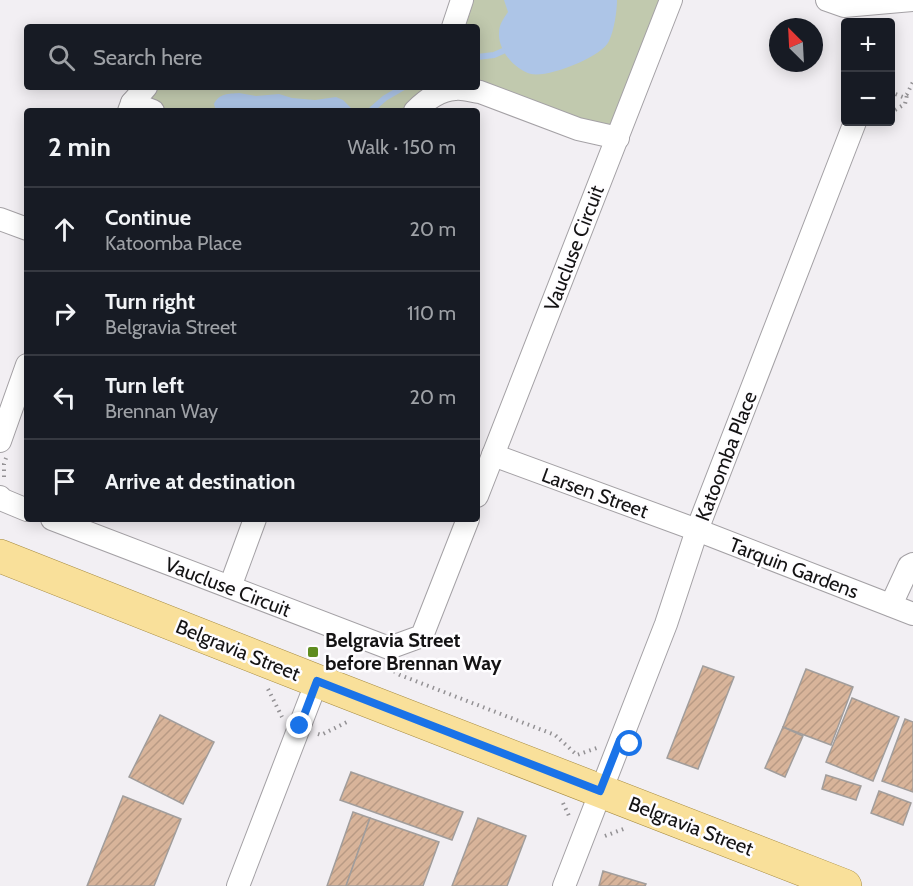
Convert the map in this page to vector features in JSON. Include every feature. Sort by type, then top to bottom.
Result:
[{"type":"main road","name":"Belgravia Street","points":[[0,556],[845,886]]},
{"type":"street","points":[[454,24],[462,0]]},
{"type":"street","name":"Vaucluse Circuit","points":[[480,488],[671,0]]},
{"type":"street","points":[[828,0],[844,6],[913,0]]},
{"type":"street","points":[[418,108],[426,100],[451,90]]},
{"type":"street","points":[[466,90],[480,92],[578,129],[618,138]]},
{"type":"street","name":"Katoomba Place","points":[[564,886],[666,624],[697,530],[853,126]]},
{"type":"street","points":[[0,219],[24,228]]},
{"type":"street","points":[[0,441],[24,373]]},
{"type":"street","name":"Larsen Street","points":[[493,455],[697,530]]},
{"type":"street","points":[[0,497],[24,509]]},
{"type":"street","name":"Vaucluse Circuit","points":[[60,522],[389,648],[422,636],[467,522]]},
{"type":"street","points":[[230,587],[254,522]]},
{"type":"street","name":"Tarquin Gardens","points":[[697,530],[913,614]]},
{"type":"street","points":[[891,605],[909,566],[913,564]]},
{"type":"street","points":[[238,886],[317,681]]},
{"type":"path","points":[[895,110],[905,104],[913,82]]},
{"type":"path","points":[[895,94],[903,97],[907,94]]},
{"type":"path","points":[[381,664],[400,675],[555,735],[577,754],[600,747],[610,736],[620,740]]},
{"type":"path","points":[[598,839],[631,826]]},
{"type":"green space","points":[[462,0],[671,0],[618,138],[480,92],[425,108],[152,108],[147,90],[480,90],[480,24],[451,24]]},
{"type":"water","points":[[504,0],[617,0],[616,15],[609,41],[586,60],[561,70],[531,74],[513,63],[501,46],[499,30],[508,12]]},
{"type":"water","points":[[279,94],[292,98],[315,100],[336,97],[351,108],[215,108],[216,100],[225,95]]},
{"type":"building","points":[[703,666],[734,677],[698,769],[667,758]]},
{"type":"building","points":[[806,669],[853,687],[831,745],[783,727]]},
{"type":"building","points":[[852,698],[899,717],[873,781],[826,762]]},
{"type":"building","points":[[160,715],[214,742],[183,804],[129,777]]},
{"type":"building","points":[[905,719],[913,722],[913,792],[882,781]]},
{"type":"building","points":[[783,727],[803,736],[785,777],[765,768]]},
{"type":"building","points":[[351,772],[463,812],[452,840],[340,800]]},
{"type":"building","points":[[826,775],[861,786],[856,800],[822,789]]},
{"type":"building","points":[[879,791],[911,803],[903,825],[871,813]]},
{"type":"building","points":[[123,796],[181,819],[154,886],[87,886]]},
{"type":"building","points":[[353,812],[370,818],[346,886],[327,886]]},
{"type":"building","points":[[370,818],[439,842],[423,886],[346,886]]},
{"type":"building","points":[[478,818],[526,836],[507,886],[452,886]]},
{"type":"building","points":[[603,871],[646,884],[645,886],[599,886]]},
{"type":"waterway","points":[[480,57],[503,51]]},
{"type":"waterway","points":[[373,108],[399,90]]},
{"type":"place","name":"Belgravia Street before Brennan Way","points":[[313,652]]},
{"type":"route","points":[[300,726],[317,681],[600,791],[620,740],[630,744]]}]
